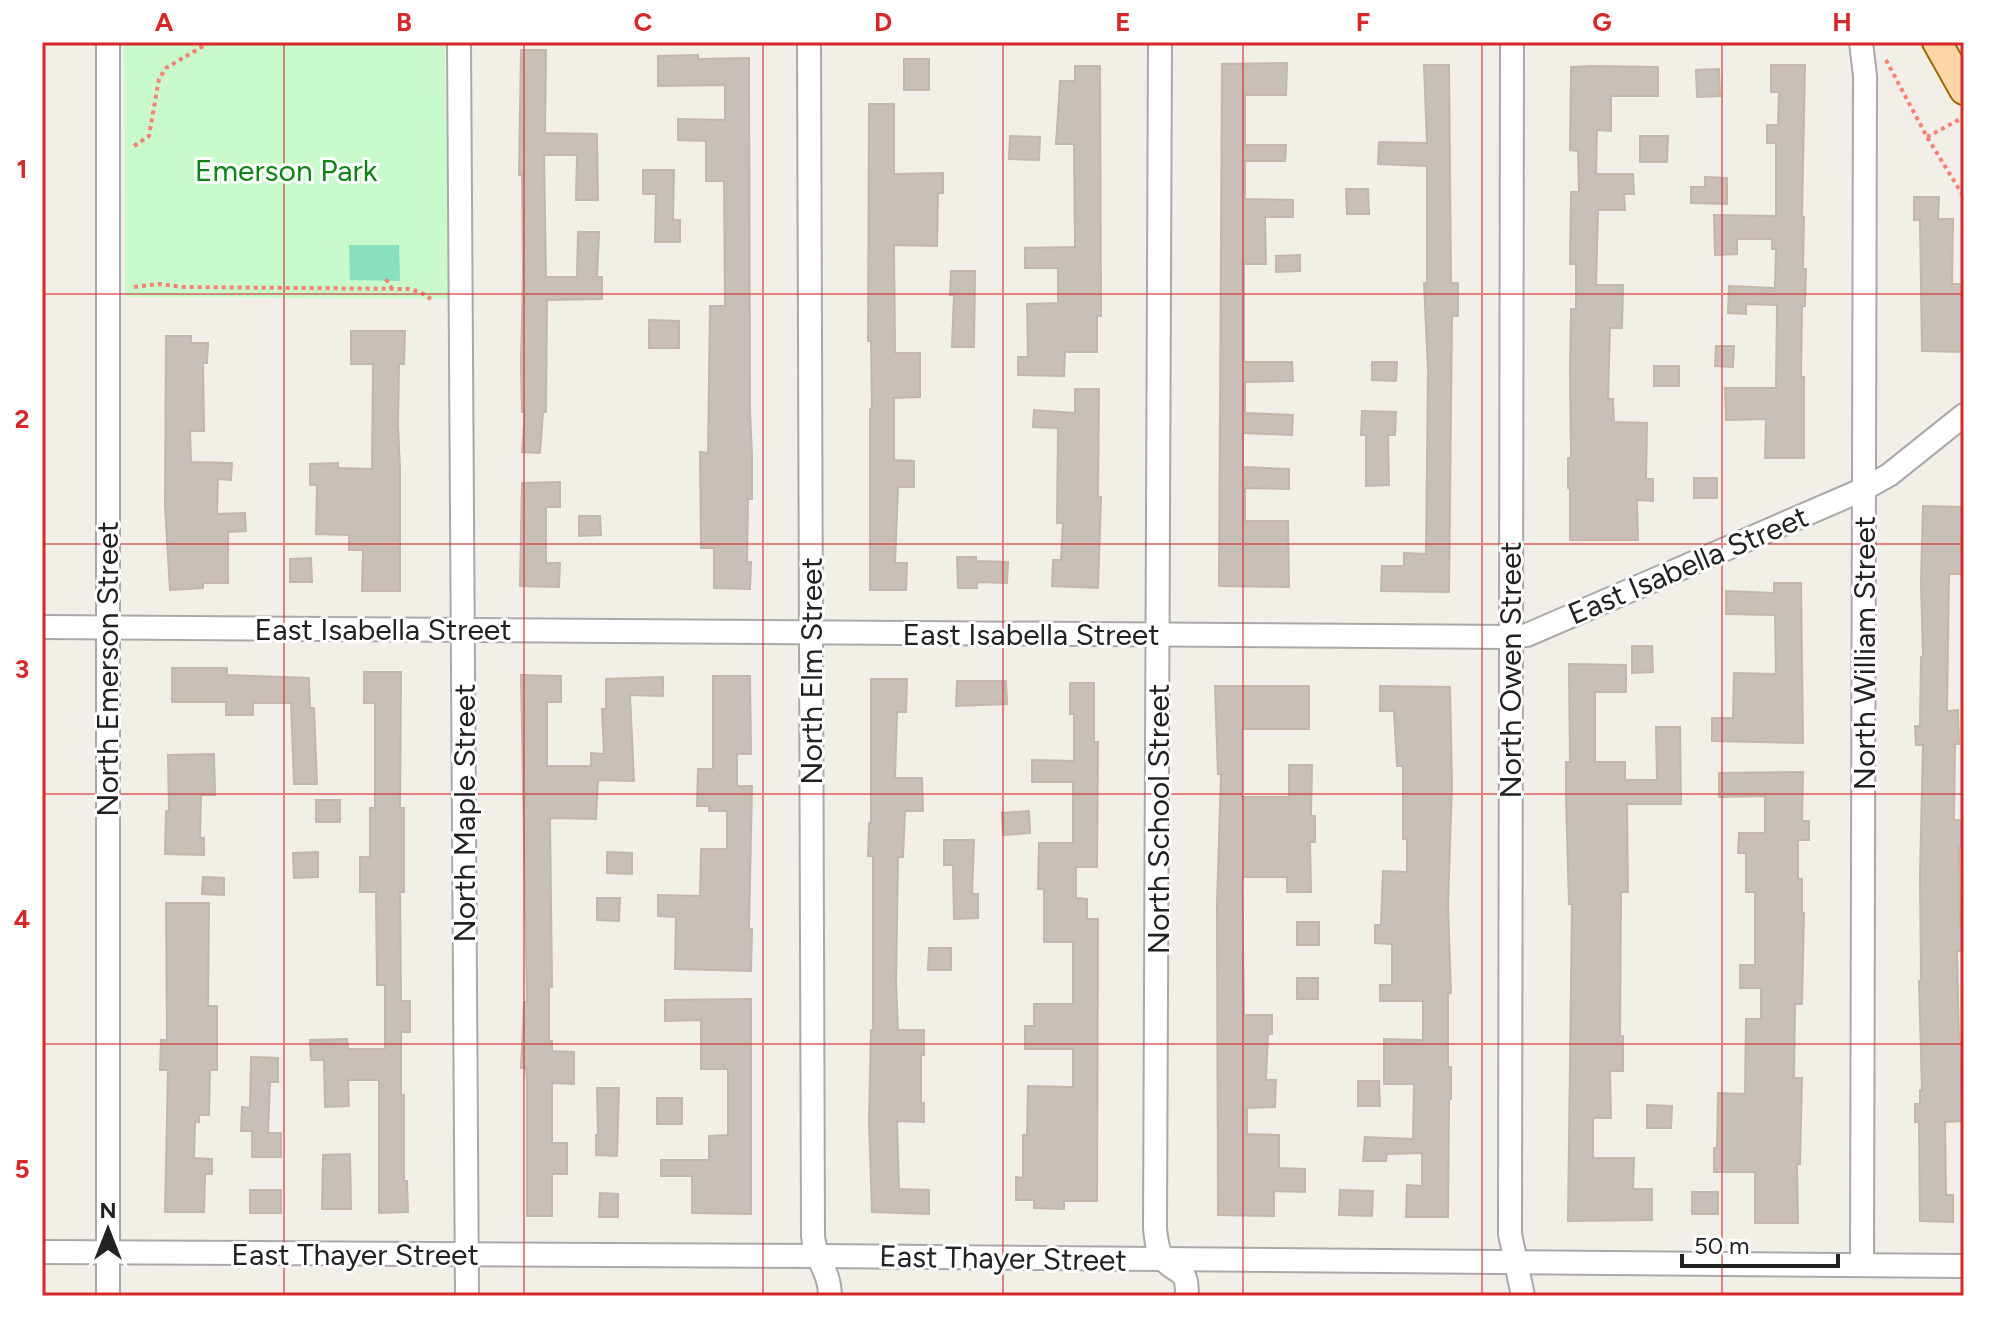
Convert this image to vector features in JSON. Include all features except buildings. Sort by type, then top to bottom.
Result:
[{"type":"main road","points":[[1937,42],[1964,90]]},
{"type":"street","name":"North Emerson Street","points":[[108,42],[108,1296]]},
{"type":"street","name":"North Maple Street","points":[[459,42],[467,1296]]},
{"type":"street","name":"North Elm Street","points":[[809,42],[813,1236],[817,1256],[828,1273],[830,1296]]},
{"type":"street","name":"North School Street","points":[[1160,42],[1155,1228],[1164,1259],[1184,1274],[1187,1296]]},
{"type":"street","name":"North Owen Street","points":[[1512,42],[1510,1234],[1523,1296]]},
{"type":"street","name":"North William Street","points":[[1862,47],[1862,1264]]},
{"type":"street","name":"East Isabella Street","points":[[42,627],[1510,638],[1527,635],[1864,489],[1889,475],[1964,415]]},
{"type":"street","name":"East Thayer Street","points":[[42,1252],[1964,1266]]},
{"type":"path","points":[[134,146],[149,136],[159,79],[166,68],[210,42]]},
{"type":"path","points":[[1862,47],[1882,54],[1964,197]]},
{"type":"path","points":[[1927,137],[1964,117]]},
{"type":"path","points":[[386,279],[389,287],[395,289]]},
{"type":"path","points":[[134,287],[159,284],[183,287],[395,289],[416,290],[431,299]]},
{"type":"green space","name":"Emerson Park","points":[[124,42],[445,42],[448,299],[125,297]]},
{"type":"green space","points":[[349,245],[399,245],[400,281],[350,280]]}]
